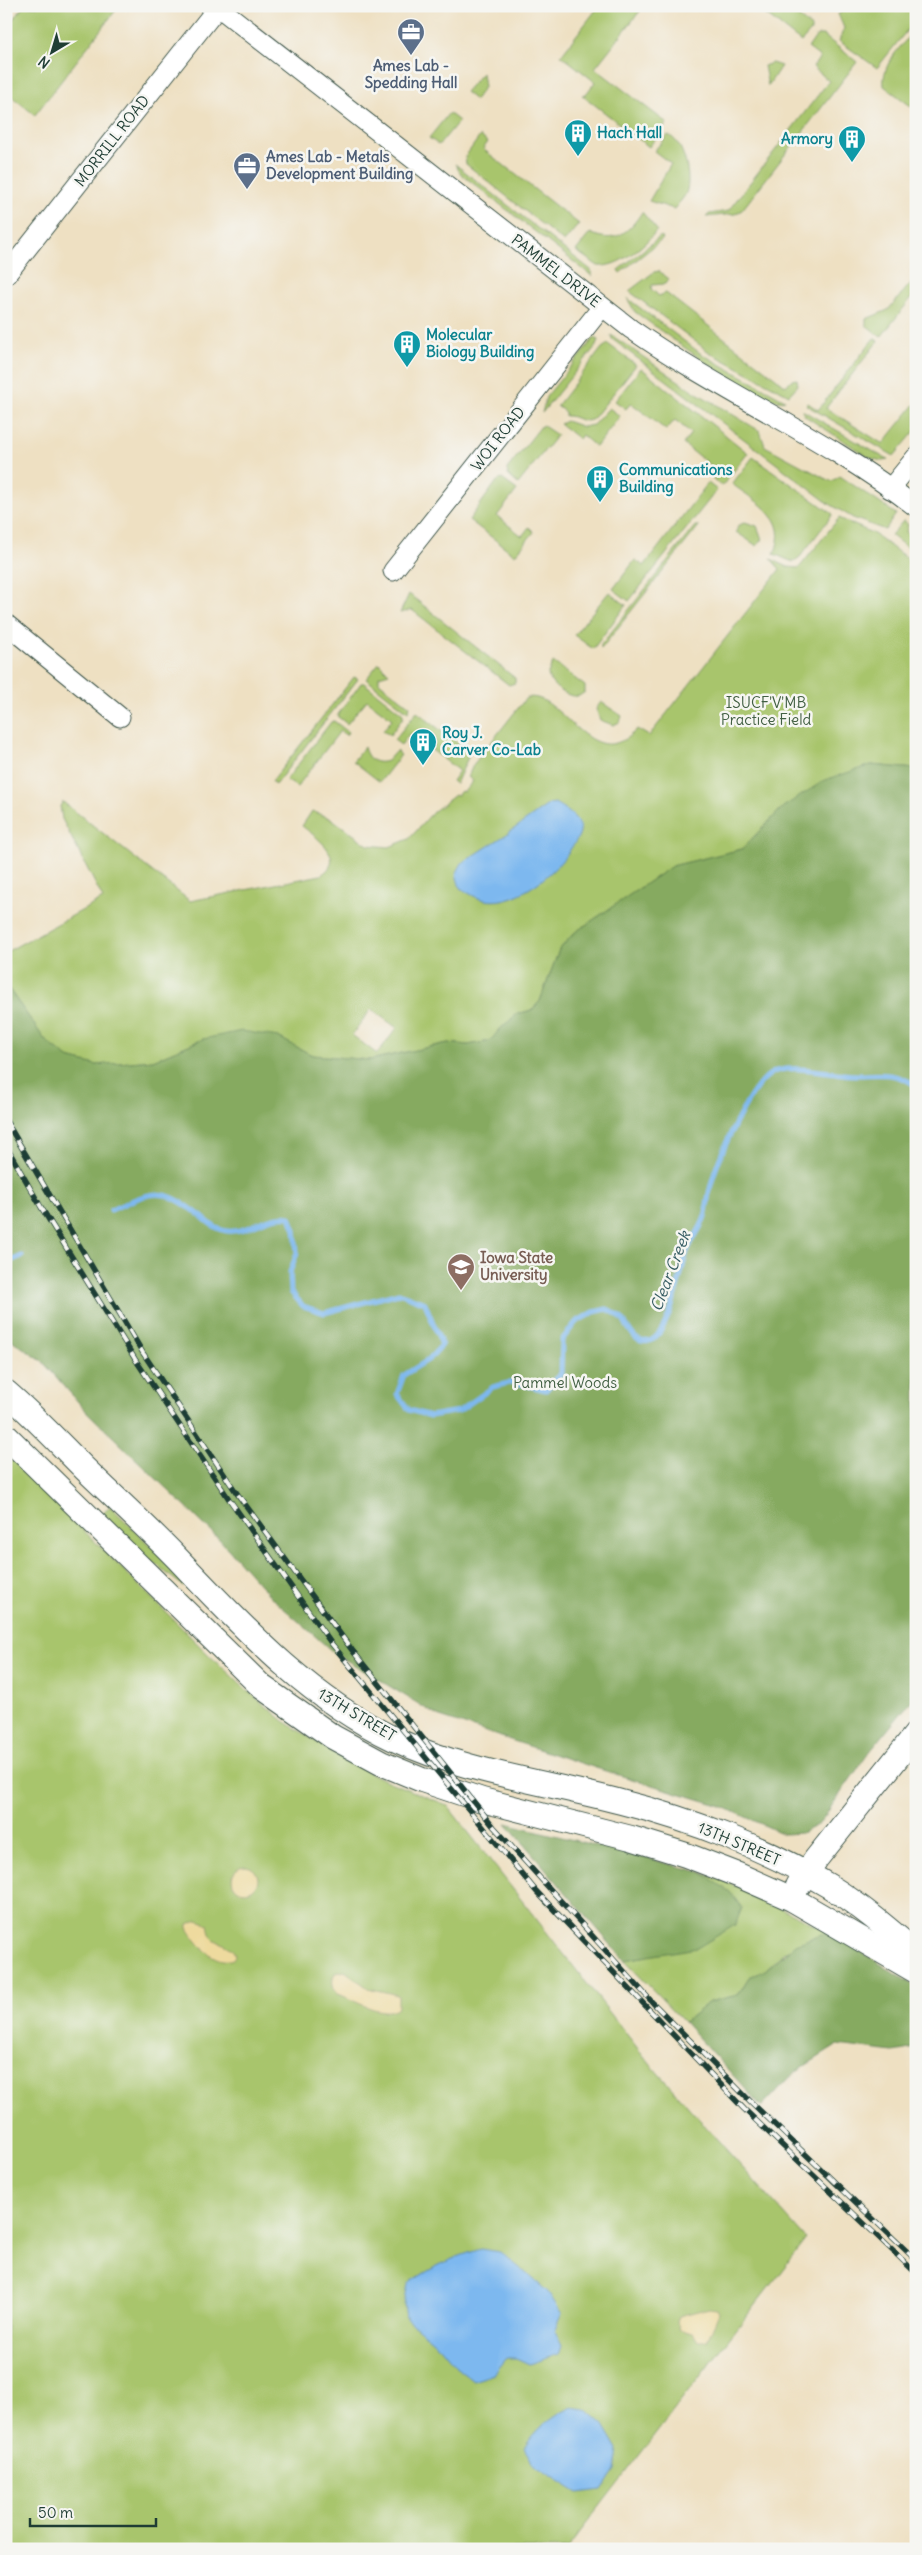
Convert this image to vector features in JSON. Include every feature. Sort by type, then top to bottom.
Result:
[{"type":"main road","name":"13TH STREET","points":[[6,1392],[172,1554],[272,1655],[311,1687],[349,1714],[392,1738],[432,1755],[659,1813],[717,1833],[806,1873],[864,1910],[916,1953]]},
{"type":"main road","name":"13TH STREET","points":[[6,1436],[262,1687],[333,1737],[381,1763],[422,1780],[482,1800],[631,1838],[686,1855],[792,1899],[916,1971]]},
{"type":"main road","points":[[792,1899],[806,1873],[916,1734]]},
{"type":"street","name":"MORRILL ROAD","points":[[6,275],[218,7]]},
{"type":"street","name":"PAMMEL DRIVE","points":[[218,7],[602,307],[672,358],[818,442],[916,507]]},
{"type":"street","name":"WOI ROAD","points":[[393,571],[602,307]]},
{"type":"street","points":[[890,489],[916,457]]},
{"type":"street","points":[[6,624],[120,717]]},
{"type":"green space","points":[[24,6],[119,6],[35,115],[6,92],[6,28]]},
{"type":"green space","points":[[599,6],[644,6],[595,68],[667,123],[649,147],[582,95],[586,94],[595,82],[561,55]]},
{"type":"green space","points":[[755,6],[785,6],[811,27],[811,31],[801,42]]},
{"type":"green space","points":[[851,6],[916,6],[916,19],[877,68],[839,41],[844,28],[838,14]]},
{"type":"green space","points":[[916,28],[916,110],[884,86],[884,78],[889,62]]},
{"type":"green space","points":[[817,35],[823,35],[857,62],[742,210],[735,214],[706,217],[709,214],[728,211],[829,81],[813,67],[820,57],[808,48]]},
{"type":"green space","points":[[772,63],[781,66],[768,86],[764,66]]},
{"type":"green space","points":[[482,73],[484,87],[475,100],[465,92]]},
{"type":"green space","points":[[449,113],[459,121],[439,145],[429,138]]},
{"type":"green space","points":[[668,135],[674,139],[682,152],[688,178],[686,193],[674,209],[649,201],[671,164],[654,151]]},
{"type":"green space","points":[[480,136],[488,142],[483,149],[579,224],[564,242],[466,164],[465,157]]},
{"type":"green space","points":[[455,164],[591,270],[592,276],[461,174]]},
{"type":"green space","points":[[642,212],[657,230],[646,243],[622,260],[606,266],[598,266],[576,251],[590,233],[607,238],[614,237],[626,231]]},
{"type":"green space","points":[[661,236],[663,239],[620,273],[618,270]]},
{"type":"green space","points":[[659,271],[669,279],[665,284],[652,285],[651,289],[659,296],[666,293],[786,386],[791,380],[797,379],[798,385],[789,395],[709,352],[629,291],[654,272]]},
{"type":"green space","points":[[916,277],[916,292],[881,337],[866,325],[866,319],[888,310]]},
{"type":"green space","points":[[627,298],[700,353],[785,400],[773,399],[756,392],[710,365],[635,312]]},
{"type":"green space","points":[[611,335],[692,390],[760,431],[765,446],[828,480],[832,481],[840,476],[896,514],[885,530],[853,518],[828,503],[612,339]]},
{"type":"green space","points":[[594,338],[598,340],[596,346],[542,413],[546,397]]},
{"type":"green space","points":[[874,338],[878,341],[826,408],[883,444],[916,403],[916,430],[894,456],[806,405],[808,403],[818,410]]},
{"type":"green space","points":[[608,344],[636,365],[593,419],[586,421],[565,416],[565,412],[557,406],[602,348]]},
{"type":"green space","points":[[641,368],[748,453],[722,486],[712,478],[718,471],[683,444],[691,433],[675,420],[666,430],[631,403],[626,409],[615,401]]},
{"type":"green space","points":[[609,408],[620,416],[596,447],[582,435],[579,439],[560,424],[566,421],[583,427],[593,425]]},
{"type":"green space","points":[[802,410],[888,460],[882,461],[870,458],[805,416]]},
{"type":"green space","points":[[542,425],[557,435],[518,484],[508,475],[507,469]]},
{"type":"green space","points":[[753,457],[833,514],[800,557],[793,562],[774,554],[778,541],[778,530],[769,512],[732,484]]},
{"type":"green space","points":[[502,479],[517,490],[497,516],[522,536],[529,527],[534,532],[515,555],[469,520],[497,481]]},
{"type":"green space","points":[[708,483],[717,490],[629,601],[613,589],[635,560],[644,566]]},
{"type":"green space","name":"ISUCF'V'MB Practice Field","points":[[839,518],[874,534],[916,565],[916,769],[871,765],[783,807],[742,849],[672,866],[574,933],[559,950],[540,1001],[532,1010],[517,1014],[500,1029],[491,1041],[468,1045],[448,1043],[370,1060],[312,1055],[278,1037],[203,1039],[153,1060],[96,1065],[68,1058],[45,1040],[6,985],[6,952],[103,899],[62,819],[60,806],[63,802],[190,901],[321,875],[329,868],[331,855],[315,836],[302,826],[312,811],[332,819],[368,845],[389,847],[409,839],[433,812],[455,795],[457,796],[461,791],[464,792],[473,781],[468,777],[473,765],[526,698],[539,699],[552,706],[590,739],[605,744],[620,742],[637,729],[649,736],[780,569],[771,559],[788,567],[799,568]],"holes":[[[371,1009],[397,1028],[377,1054],[352,1035]]]},
{"type":"green space","points":[[904,520],[908,525],[906,532],[916,539],[916,555],[891,535]]},
{"type":"green space","points":[[745,522],[757,526],[762,539],[757,546],[736,532],[738,526]]},
{"type":"green space","points":[[695,526],[699,526],[601,649],[601,645]]},
{"type":"green space","points":[[609,592],[626,605],[593,649],[574,635]]},
{"type":"green space","points":[[409,594],[515,678],[515,683],[509,685],[412,610],[400,613]]},
{"type":"green space","points":[[553,662],[585,686],[585,692],[579,696],[574,696],[559,690],[549,678],[548,673]]},
{"type":"green space","points":[[379,663],[389,673],[379,676],[379,682],[410,706],[408,712],[366,679]]},
{"type":"green space","points":[[354,677],[358,679],[275,785],[272,781]]},
{"type":"green space","points":[[361,683],[364,683],[403,714],[403,718],[390,735],[383,731],[392,719],[367,700],[347,724],[337,716]]},
{"type":"green space","points":[[601,702],[622,716],[620,722],[613,725],[600,720],[596,709]]},
{"type":"green space","points":[[417,712],[470,753],[456,784],[452,781],[459,771],[410,733],[401,745],[394,740]]},
{"type":"green space","points":[[334,721],[348,732],[346,735],[340,731],[297,787],[286,780],[331,722]]},
{"type":"green space","points":[[364,747],[369,758],[379,762],[387,761],[396,751],[401,755],[380,782],[353,761]]},
{"type":"green space","name":"Pammel Woods","points":[[871,765],[916,769],[916,1695],[868,1754],[819,1824],[801,1833],[784,1834],[721,1806],[599,1769],[440,1717],[333,1652],[272,1598],[221,1541],[87,1412],[43,1362],[6,1336],[6,985],[45,1040],[68,1058],[96,1065],[153,1060],[203,1039],[242,1031],[278,1037],[312,1055],[370,1060],[448,1043],[468,1045],[490,1041],[517,1014],[532,1010],[540,1001],[559,950],[574,933],[672,866],[742,849],[783,807],[825,780]]},
{"type":"green space","points":[[6,1453],[210,1656],[284,1721],[343,1759],[382,1779],[447,1805],[650,2064],[806,2239],[567,2549],[6,2549]]},
{"type":"green space","points":[[110,1506],[166,1561],[184,1584],[183,1586],[144,1555],[102,1515]]},
{"type":"green space","points":[[506,1823],[701,1872],[730,1892],[742,1908],[735,1925],[697,1948],[624,1960]]},
{"type":"green space","points":[[701,1872],[738,1887],[834,1934],[783,1953],[764,1971],[749,1977],[738,1995],[709,2002],[684,2022],[624,1960],[697,1947]]},
{"type":"green space","points":[[821,1934],[834,1934],[916,1987],[916,2048],[893,2052],[838,2045],[795,2072],[762,2107],[684,2022],[709,2002],[738,1995],[749,1977],[764,1971],[796,1944]]},
{"type":"sand","points":[[245,1866],[254,1870],[258,1879],[254,1888],[245,1892],[236,1888],[232,1879],[236,1870]]},
{"type":"sand","points":[[198,1920],[208,1924],[210,1935],[234,1952],[235,1956],[233,1959],[219,1959],[201,1946],[188,1928],[188,1924]]},
{"type":"sand","points":[[345,1971],[368,1988],[398,1995],[398,2007],[385,2011],[377,2010],[338,1994],[333,1986],[334,1976],[335,1973]]},
{"type":"sand","points":[[709,2308],[717,2309],[719,2313],[707,2341],[698,2341],[693,2333],[680,2330],[677,2321],[679,2316]]},
{"type":"water","points":[[555,803],[573,816],[578,822],[580,829],[579,836],[554,870],[531,888],[506,899],[493,901],[481,899],[460,888],[456,874],[462,863],[549,804]]},
{"type":"water","points":[[481,2249],[500,2252],[548,2292],[562,2314],[555,2331],[562,2345],[559,2354],[529,2364],[516,2358],[507,2358],[494,2374],[473,2381],[459,2370],[440,2347],[406,2318],[404,2304],[408,2284],[425,2272],[443,2263]]},
{"type":"water","points":[[570,2407],[586,2409],[604,2425],[618,2449],[615,2470],[602,2490],[578,2493],[534,2465],[524,2448],[544,2424]]},
{"type":"waterway","name":"Clear Creek","points":[[111,1210],[138,1198],[158,1194],[177,1200],[188,1206],[213,1226],[227,1231],[242,1230],[273,1218],[290,1217],[295,1230],[297,1253],[290,1272],[291,1292],[303,1306],[324,1313],[399,1293],[425,1303],[442,1345],[428,1360],[404,1375],[397,1394],[409,1410],[430,1416],[459,1411],[493,1387],[512,1382],[546,1390],[561,1373],[562,1340],[576,1322],[594,1312],[607,1309],[615,1313],[640,1341],[649,1341],[656,1336],[663,1327],[668,1315],[687,1252],[705,1215],[713,1177],[726,1144],[753,1093],[772,1073],[779,1070],[797,1069],[853,1075],[880,1074],[898,1077],[916,1086]]},
{"type":"waterway","name":"Clear Creek","points":[[6,1263],[22,1256]]},
{"type":"railway","points":[[6,1121],[143,1353],[236,1492],[352,1650],[494,1827],[653,2003],[751,2102],[916,2260]]},
{"type":"railway","points":[[6,1146],[41,1207],[135,1359],[229,1499],[331,1643],[536,1891],[744,2109],[916,2273]]},
{"type":"place","name":"Ames Lab - Spedding Hall","points":[[411,56]]},
{"type":"place","name":"Hach Hall","points":[[578,157]]},
{"type":"place","name":"Armory","points":[[852,163]]},
{"type":"place","name":"Ames Lab - Metals Development Building","points":[[247,190]]},
{"type":"place","name":"Molecular Biology Building","points":[[407,368]]},
{"type":"place","name":"Communications Building","points":[[600,503]]},
{"type":"place","name":"Roy J. Carver Co-Lab","points":[[423,766]]},
{"type":"place","name":"Iowa State University","points":[[461,1291]]}]
